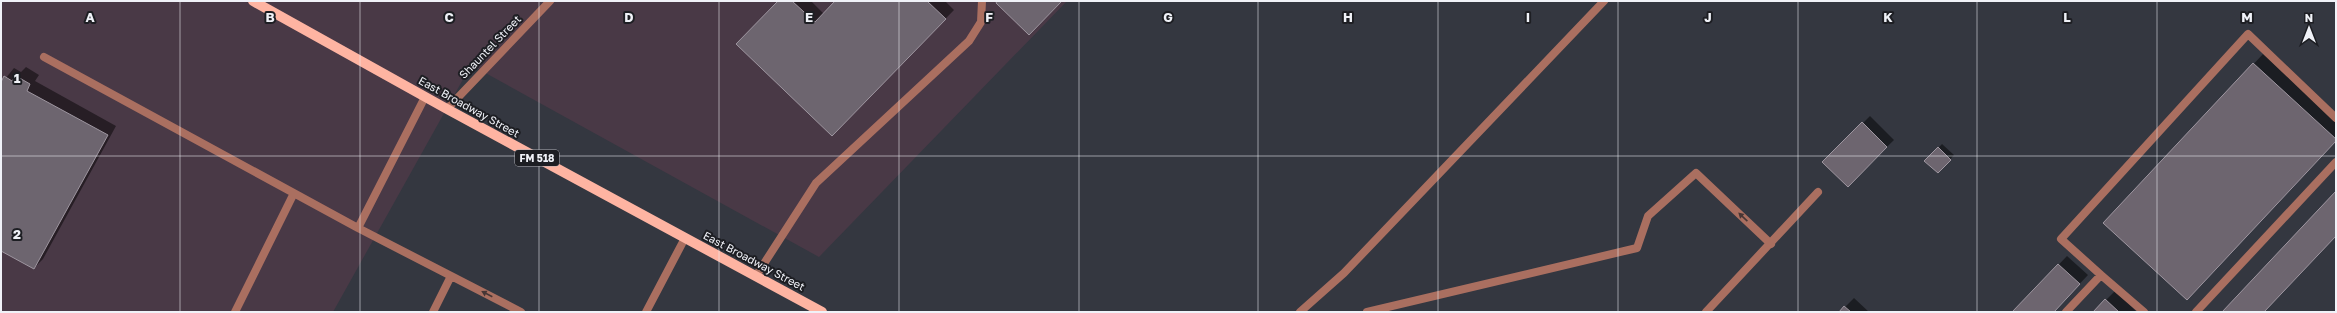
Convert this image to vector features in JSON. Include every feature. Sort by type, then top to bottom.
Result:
[{"type":"main road","name":"East Broadway Street","points":[[253,1],[425,97],[822,312]]},
{"type":"street","name":"Shauntel Street","points":[[447,109],[550,1]]},
{"type":"street","points":[[756,276],[816,182],[969,41],[981,22],[982,1]]},
{"type":"street","points":[[1300,312],[1344,273],[1604,1]]},
{"type":"street","points":[[2144,312],[2061,238],[2248,34],[2336,118]]},
{"type":"street","points":[[44,57],[358,228],[521,312]]},
{"type":"street","points":[[358,228],[425,97]]},
{"type":"street","points":[[2196,312],[2336,162]]},
{"type":"street","points":[[1367,312],[1637,248],[1648,216],[1696,173],[1771,244]]},
{"type":"street","points":[[1706,312],[1818,192]]},
{"type":"street","points":[[235,312],[294,193]]},
{"type":"street","points":[[646,312],[685,238]]},
{"type":"street","points":[[2066,312],[2101,275]]},
{"type":"street","points":[[432,312],[451,276]]},
{"type":"shaded area","points":[[1,1],[1067,1],[819,257],[471,65],[333,312],[1,312]]},
{"type":"building","points":[[778,1],[792,1],[815,22],[835,1],[927,1],[946,19],[832,136],[736,44]]},
{"type":"building","points":[[997,1],[1062,1],[1029,35],[996,3]]},
{"type":"building","points":[[2253,63],[2336,139],[2336,141],[2187,300],[2103,223]]},
{"type":"building","points":[[4,76],[12,81],[16,76],[30,84],[27,91],[108,135],[34,269],[1,251],[1,82]]},
{"type":"building","points":[[1862,122],[1887,147],[1848,187],[1822,162]]},
{"type":"building","points":[[1938,147],[1951,160],[1938,173],[1924,161]]},
{"type":"building","points":[[2336,191],[2336,236],[2264,312],[2222,312]]},
{"type":"building","points":[[2058,264],[2080,284],[2054,312],[2012,312]]},
{"type":"building","points":[[2105,299],[2119,312],[2093,312]]},
{"type":"building","points":[[1844,306],[1851,312],[1839,312]]}]
